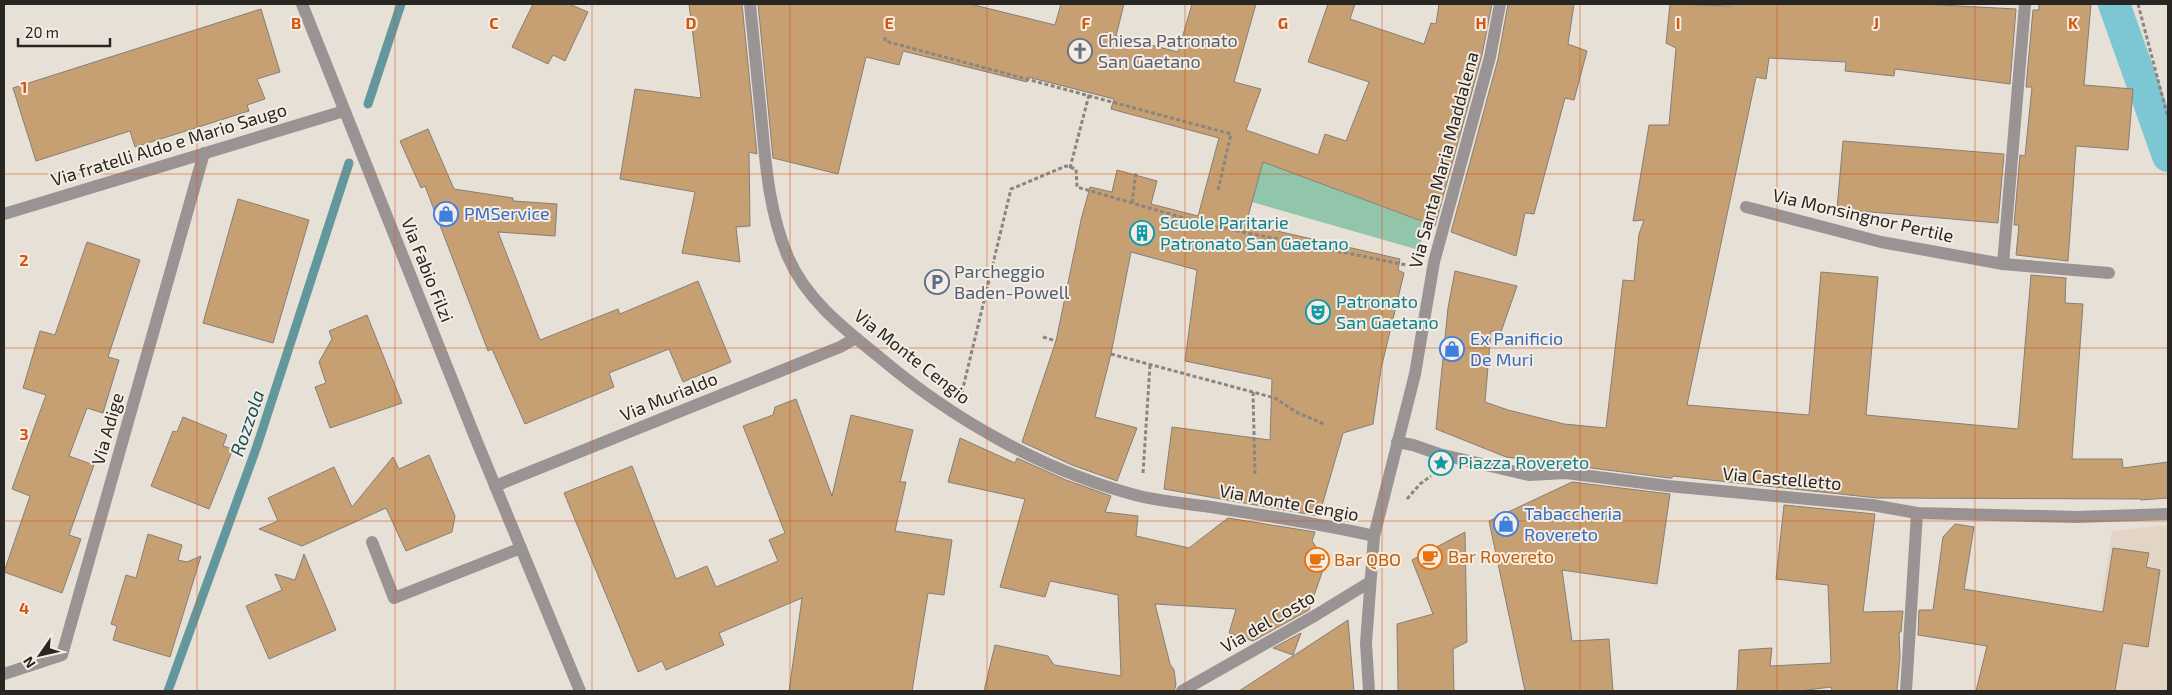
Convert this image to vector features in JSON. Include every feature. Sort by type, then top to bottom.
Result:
[{"type":"street","name":"Via Fabio Filzi","points":[[302,4],[495,486],[580,691]]},
{"type":"street","name":"Via Monte Cengio","points":[[750,4],[767,182],[779,232],[789,258],[802,281],[823,309],[898,374],[959,417],[1082,478],[1141,496],[1317,523],[1374,536]]},
{"type":"street","name":"Via Santa Maria Maddalena","points":[[1369,691],[1366,643],[1374,536],[1415,374],[1434,262],[1490,57],[1500,4]]},
{"type":"street","points":[[2003,264],[2025,4]]},
{"type":"street","name":"Via fratelli Aldo e Mario Saugo","points":[[4,214],[344,111]]},
{"type":"street","name":"Via Adige","points":[[4,674],[62,655],[204,153]]},
{"type":"street","name":"Via Monsingnor Pertile","points":[[1746,207],[1881,242],[2003,264],[2109,274]]},
{"type":"street","name":"Via Murialdo","points":[[495,486],[856,338]]},
{"type":"street","name":"Via Castelletto","points":[[1397,442],[1413,444],[1439,454],[1529,475],[1566,473],[1668,486],[1872,505],[1917,512],[2078,517],[2168,514]]},
{"type":"street","points":[[1906,691],[1917,512]]},
{"type":"street","points":[[372,542],[394,598],[521,548]]},
{"type":"street","name":"Via del Costo","points":[[1182,691],[1370,582]]},
{"type":"path","points":[[2138,4],[2168,118]]},
{"type":"path","points":[[886,37],[884,41],[1067,88],[1231,134],[1218,190]]},
{"type":"path","points":[[1070,168],[1089,95]]},
{"type":"path","points":[[960,400],[1011,189],[1066,166],[1076,169],[1076,187],[1208,224],[1412,266]]},
{"type":"path","points":[[1132,203],[1136,172]]},
{"type":"path","points":[[1043,337],[1056,341]]},
{"type":"path","points":[[1111,354],[1275,398],[1296,412],[1324,424]]},
{"type":"path","points":[[1143,478],[1150,364]]},
{"type":"path","points":[[1253,392],[1256,476]]},
{"type":"path","points":[[1404,503],[1420,484],[1433,474]]},
{"type":"shaded area","points":[[2168,525],[2168,691],[2038,691],[2043,642],[2094,649],[2112,531]]},
{"type":"green space","points":[[1263,162],[1426,223],[1419,250],[1252,202]]},
{"type":"building","points":[[533,4],[569,4],[588,12],[565,61],[553,55],[548,64],[512,47]]},
{"type":"building","points":[[689,4],[742,4],[757,154],[749,152],[750,226],[736,227],[740,262],[682,253],[695,192],[620,179],[635,89],[701,98]]},
{"type":"building","points":[[758,4],[970,4],[1055,25],[1061,4],[1124,4],[1116,36],[1178,52],[1192,4],[1256,4],[1234,82],[1261,89],[1246,130],[1318,155],[1325,134],[1346,141],[1369,82],[1308,62],[1328,4],[1355,4],[1350,19],[1424,44],[1431,23],[1436,24],[1439,4],[1492,4],[1482,55],[1435,226],[1263,162],[1246,224],[1400,259],[1398,270],[1404,273],[1381,369],[1373,424],[1343,433],[1319,516],[1164,489],[1172,427],[1270,440],[1272,379],[1185,361],[1197,270],[1131,252],[1111,354],[1095,417],[1137,428],[1117,481],[1072,465],[1022,442],[1056,341],[1081,220],[1090,187],[1112,192],[1117,170],[1157,181],[1151,204],[1198,216],[1219,138],[1111,109],[1114,99],[1028,77],[1027,82],[903,51],[899,65],[866,57],[838,174],[773,158]]},
{"type":"building","points":[[1508,4],[1574,4],[1568,44],[1587,51],[1574,100],[1565,98],[1534,214],[1525,213],[1516,256],[1451,232],[1498,59]]},
{"type":"building","points":[[1670,4],[1731,6],[1732,4],[1922,4],[2016,9],[2010,84],[1895,69],[1894,76],[1845,71],[1846,62],[1769,58],[1766,79],[1756,77],[1687,405],[1809,415],[1821,272],[1878,277],[1866,415],[2018,429],[2031,275],[2066,278],[2065,303],[2083,304],[2072,459],[2122,459],[2123,468],[2168,462],[2168,498],[2141,500],[1877,498],[1673,476],[1669,478],[1506,457],[1436,429],[1448,308],[1455,271],[1517,286],[1501,332],[1491,331],[1485,402],[1508,410],[1564,424],[1606,428],[1623,280],[1634,281],[1639,234],[1644,220],[1633,221],[1649,125],[1669,125],[1676,48],[1666,43]]},
{"type":"building","points":[[2039,4],[2091,4],[2084,85],[2133,89],[2128,150],[2076,146],[2068,261],[2016,255],[2019,225],[2014,225],[2020,155],[2025,156],[2032,87],[2026,87],[2033,10],[2039,10]]},
{"type":"building","points":[[261,9],[280,72],[257,79],[265,99],[247,105],[249,111],[135,147],[130,131],[36,161],[13,88]]},
{"type":"building","points":[[428,129],[454,189],[513,198],[513,201],[557,204],[555,236],[498,232],[540,340],[618,309],[620,314],[698,281],[731,362],[683,382],[669,349],[609,373],[614,387],[525,424],[492,349],[488,351],[425,186],[421,188],[400,141]]},
{"type":"building","points":[[1843,141],[2004,154],[1998,223],[1837,209]]},
{"type":"building","points":[[238,199],[309,220],[273,343],[203,323]]},
{"type":"building","points":[[87,242],[140,260],[108,357],[119,360],[103,413],[87,408],[69,456],[94,465],[69,535],[81,539],[62,593],[4,572],[30,496],[12,489],[46,395],[23,388],[40,331],[55,335]]},
{"type":"building","points":[[367,315],[402,403],[330,428],[315,387],[326,383],[319,362],[332,339],[329,331]]},
{"type":"building","points":[[796,399],[832,496],[851,415],[913,430],[900,482],[906,482],[895,531],[952,540],[944,595],[928,593],[912,691],[789,691],[802,598],[719,633],[724,645],[666,670],[662,661],[638,672],[564,493],[632,466],[676,579],[707,566],[716,587],[778,561],[769,540],[785,533],[743,426],[773,415],[775,407]]},
{"type":"building","points":[[183,417],[227,435],[223,446],[233,449],[209,509],[151,486],[173,431],[177,432]]},
{"type":"building","points":[[960,438],[1015,463],[1017,458],[1066,480],[1111,496],[1105,512],[1138,516],[1136,536],[1189,548],[1228,518],[1315,532],[1312,541],[1326,561],[1309,610],[1253,641],[1229,633],[1236,609],[1155,604],[1170,664],[1174,670],[1176,685],[1174,691],[984,691],[995,645],[1048,656],[1054,665],[1121,676],[1118,595],[1050,581],[1045,597],[1000,587],[1025,499],[948,482]]},
{"type":"building","points":[[429,455],[455,516],[452,532],[406,551],[386,508],[302,546],[259,529],[278,521],[268,498],[334,467],[352,507],[393,457],[399,469]]},
{"type":"building","points":[[1572,482],[1670,494],[1657,584],[1562,570],[1572,641],[1609,639],[1613,691],[1525,691],[1489,521]]},
{"type":"building","points":[[1784,505],[1875,514],[1863,612],[1903,611],[1901,632],[1899,632],[1900,657],[1897,691],[1832,691],[1831,687],[1800,691],[1737,691],[1739,650],[1772,648],[1770,666],[1831,663],[1828,585],[1776,579]]},
{"type":"building","points":[[1955,524],[1974,527],[1964,589],[2103,612],[2113,548],[2149,553],[2146,567],[2160,570],[2148,647],[2123,643],[2115,691],[1976,691],[1987,646],[1918,635],[1919,610],[1933,610],[1943,537]]},
{"type":"building","points":[[1465,532],[1467,642],[1453,649],[1454,691],[1398,691],[1397,624],[1433,614],[1412,560]]},
{"type":"building","points":[[148,534],[182,545],[178,560],[187,562],[201,556],[170,657],[113,640],[117,626],[111,624],[126,575],[136,578]]},
{"type":"building","points":[[304,554],[336,630],[269,659],[246,606],[282,590],[275,574],[295,580]]},
{"type":"building","points":[[1348,620],[1354,691],[1239,691],[1293,656]]},
{"type":"building","points":[[1301,633],[1293,655],[1273,648]]},
{"type":"waterway","name":"Rozzola","points":[[368,104],[401,4]]},
{"type":"waterway","points":[[2114,4],[2168,156]]},
{"type":"waterway","name":"Rozzola","points":[[168,691],[257,446],[349,163]]},
{"type":"place","name":"Chiesa Patronato San Gaetano","points":[[1080,51]]},
{"type":"place","name":"PMService","points":[[446,214]]},
{"type":"place","name":"Scuole Paritarie Patronato San Gaetano","points":[[1142,233]]},
{"type":"place","name":"Parcheggio Baden-Powell","points":[[937,282]]},
{"type":"place","name":"Patronato San Gaetano","points":[[1318,312]]},
{"type":"place","name":"Ex Panificio De Muri","points":[[1452,349]]},
{"type":"place","name":"Piazza Rovereto","points":[[1441,463]]},
{"type":"place","name":"Tabaccheria Rovereto","points":[[1506,524]]},
{"type":"place","name":"Bar Rovereto","points":[[1430,557]]},
{"type":"place","name":"Bar QBO","points":[[1317,560]]}]
